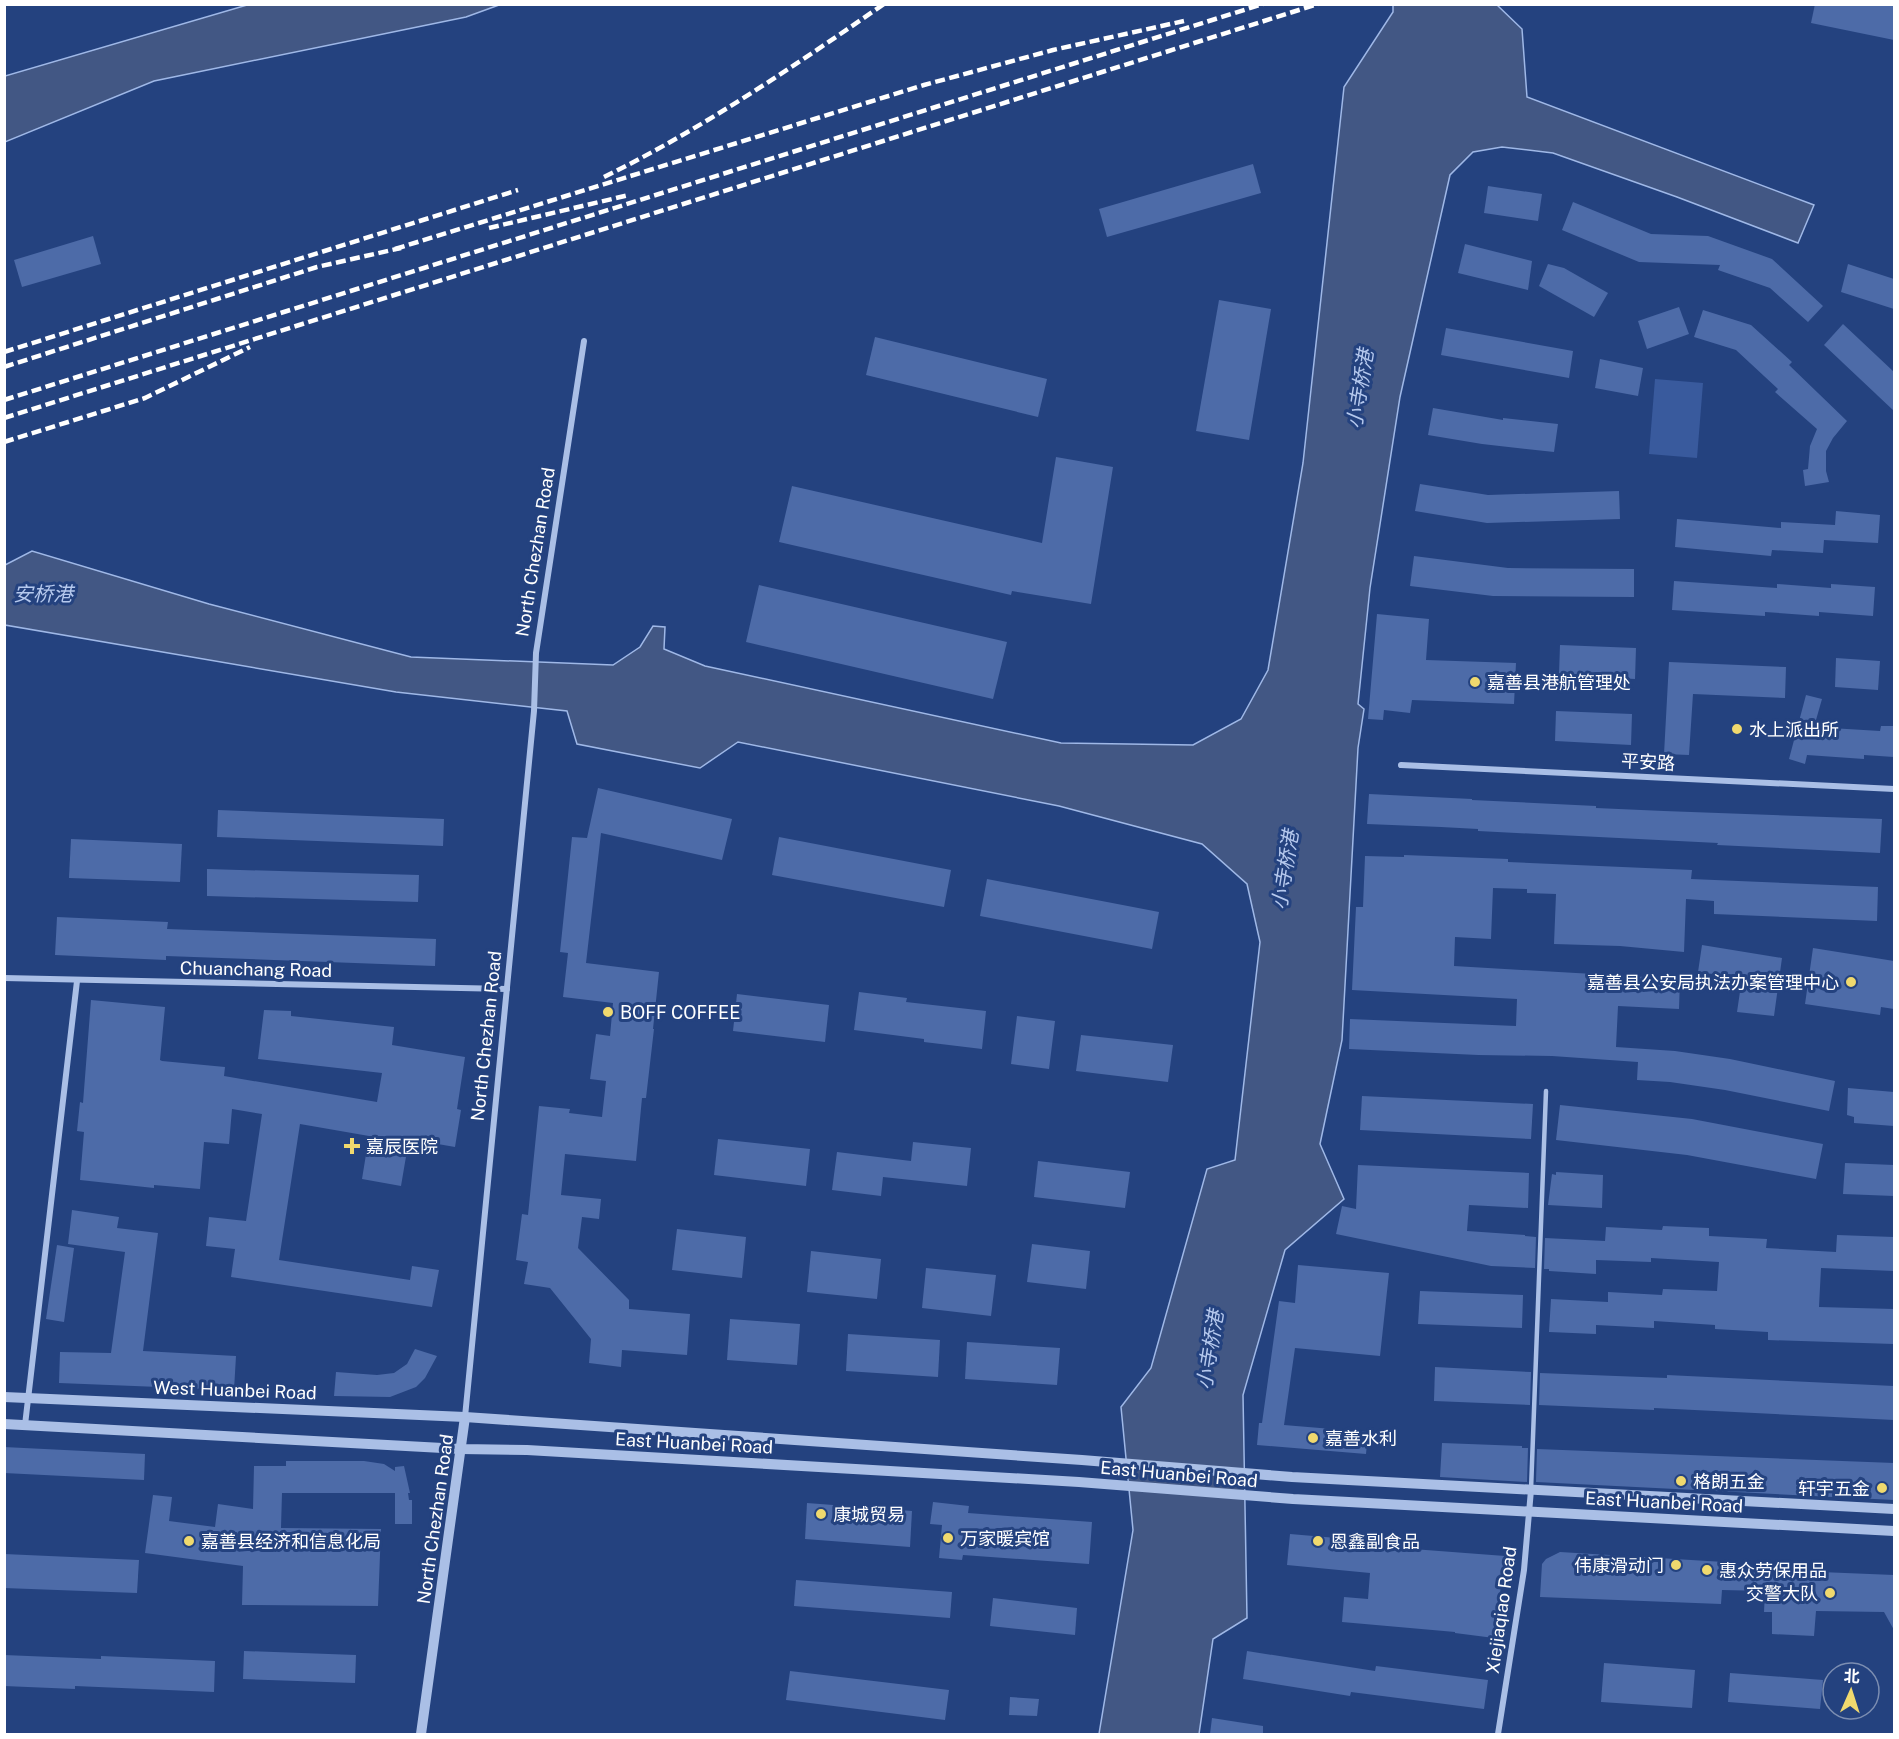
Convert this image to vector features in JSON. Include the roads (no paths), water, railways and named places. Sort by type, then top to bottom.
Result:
[{"type":"street","name":"North Chezhan Road","points":[[421,1734],[465,1416],[534,711],[536,653],[584,341]]},
{"type":"street","name":"平安路","points":[[1401,765],[1894,789]]},
{"type":"street","name":"Chuanchang Road","points":[[4,978],[507,989]]},
{"type":"street","points":[[25,1425],[77,981]]},
{"type":"street","name":"West Huanbei Road","points":[[4,1397],[465,1416]]},
{"type":"street","name":"East Huanbei Road","points":[[465,1416],[1292,1477],[1894,1509]]},
{"type":"street","points":[[4,1424],[461,1449]]},
{"type":"street","name":"East Huanbei Road","points":[[461,1449],[527,1450],[1079,1482],[1293,1499],[1894,1531]]},
{"type":"street","name":"Xiejiaqiao Road","points":[[1498,1734],[1524,1570],[1531,1490]]},
{"type":"lane","points":[[1531,1490],[1546,1091]]},
{"type":"water","points":[[247,5],[499,5],[466,17],[154,81],[5,142],[5,76]]},
{"type":"water","points":[[1393,5],[1497,5],[1522,29],[1527,97],[1814,205],[1798,243],[1553,153],[1502,147],[1473,152],[1450,175],[1400,397],[1370,588],[1358,704],[1364,709],[1358,748],[1342,1040],[1320,1144],[1344,1199],[1285,1250],[1243,1395],[1247,1618],[1213,1639],[1199,1734],[1099,1734],[1133,1530],[1121,1407],[1151,1368],[1207,1169],[1235,1160],[1260,942],[1247,884],[1202,844],[1059,806],[738,742],[700,768],[577,744],[567,711],[396,692],[5,625],[5,565],[32,551],[209,604],[411,657],[613,665],[640,647],[653,626],[665,627],[664,649],[705,666],[1061,743],[1193,745],[1241,719],[1268,670],[1303,463],[1344,87],[1393,12]]},
{"type":"railway","points":[[604,177],[712,118],[884,4]]},
{"type":"railway","points":[[4,400],[1263,4]]},
{"type":"railway","points":[[4,418],[1318,4]]},
{"type":"railway","points":[[395,249],[924,85],[1053,50],[1184,21]]},
{"type":"railway","points":[[4,352],[518,190]]},
{"type":"railway","points":[[489,228],[629,195]]},
{"type":"railway","points":[[4,367],[317,267],[401,248]]},
{"type":"railway","points":[[4,442],[145,398],[250,347]]},
{"type":"place","name":"嘉善县港航管理处","points":[[1475,682]]},
{"type":"place","name":"水上派出所","points":[[1737,729]]},
{"type":"place","name":"嘉善县公安局执法办案管理中心","points":[[1851,982]]},
{"type":"place","name":"BOFF COFFEE","points":[[608,1012]]},
{"type":"place","name":"嘉辰医院","points":[[352,1146]]},
{"type":"place","name":"嘉善水利","points":[[1313,1438]]},
{"type":"place","name":"格朗五金","points":[[1681,1481]]},
{"type":"place","name":"轩宇五金","points":[[1882,1488]]},
{"type":"place","name":"康城贸易","points":[[821,1514]]},
{"type":"place","name":"万家暖宾馆","points":[[948,1538]]},
{"type":"place","name":"嘉善县经济和信息化局","points":[[189,1541]]},
{"type":"place","name":"恩鑫副食品","points":[[1318,1541]]},
{"type":"place","name":"伟康滑动门","points":[[1676,1565]]},
{"type":"place","name":"惠众劳保用品","points":[[1707,1570]]},
{"type":"place","name":"交警大队","points":[[1830,1593]]},
{"type":"water label","name":"小寺桥港","points":[[1360,389]]},
{"type":"water label","name":"安桥港","points":[[43,594]]},
{"type":"water label","name":"小寺桥港","points":[[1285,870]]},
{"type":"water label","name":"小寺桥港","points":[[1210,1350]]}]
